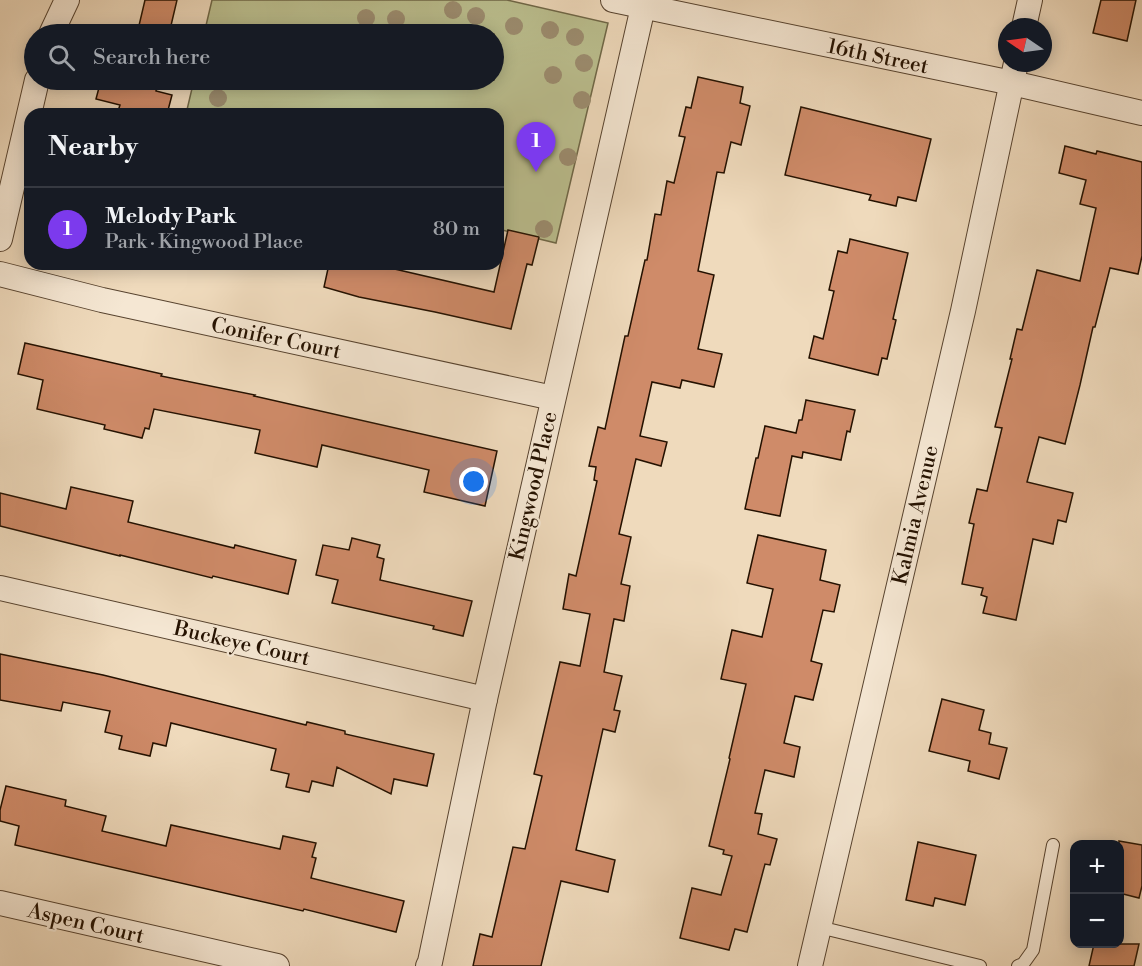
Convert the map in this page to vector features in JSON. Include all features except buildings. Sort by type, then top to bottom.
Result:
[{"type":"street","points":[[56,24],[67,0]]},
{"type":"street","name":"16th Street","points":[[613,0],[1014,73],[1142,113]]},
{"type":"street","points":[[1026,18],[1030,0]]},
{"type":"street","name":"Kingwood Place","points":[[428,966],[485,699],[643,7]]},
{"type":"street","name":"Kalmia Avenue","points":[[810,966],[963,310],[1014,73]]},
{"type":"street","points":[[30,108],[35,90]]},
{"type":"street","points":[[0,238],[24,136]]},
{"type":"street","name":"Conifer Court","points":[[0,274],[102,300],[553,398]]},
{"type":"street","name":"Buckeye Court","points":[[0,588],[485,699]]},
{"type":"street","name":"Aspen Court","points":[[0,903],[277,966]]},
{"type":"lane","points":[[1018,966],[1023,964],[1033,950],[1053,845]]},
{"type":"lane","points":[[819,927],[980,966]]},
{"type":"green space","points":[[212,0],[507,0],[608,23],[556,243],[504,230],[504,108],[187,108],[192,90],[504,90],[504,24],[206,24]]},
{"type":"place","name":"Melody Park","points":[[536,172]]}]
